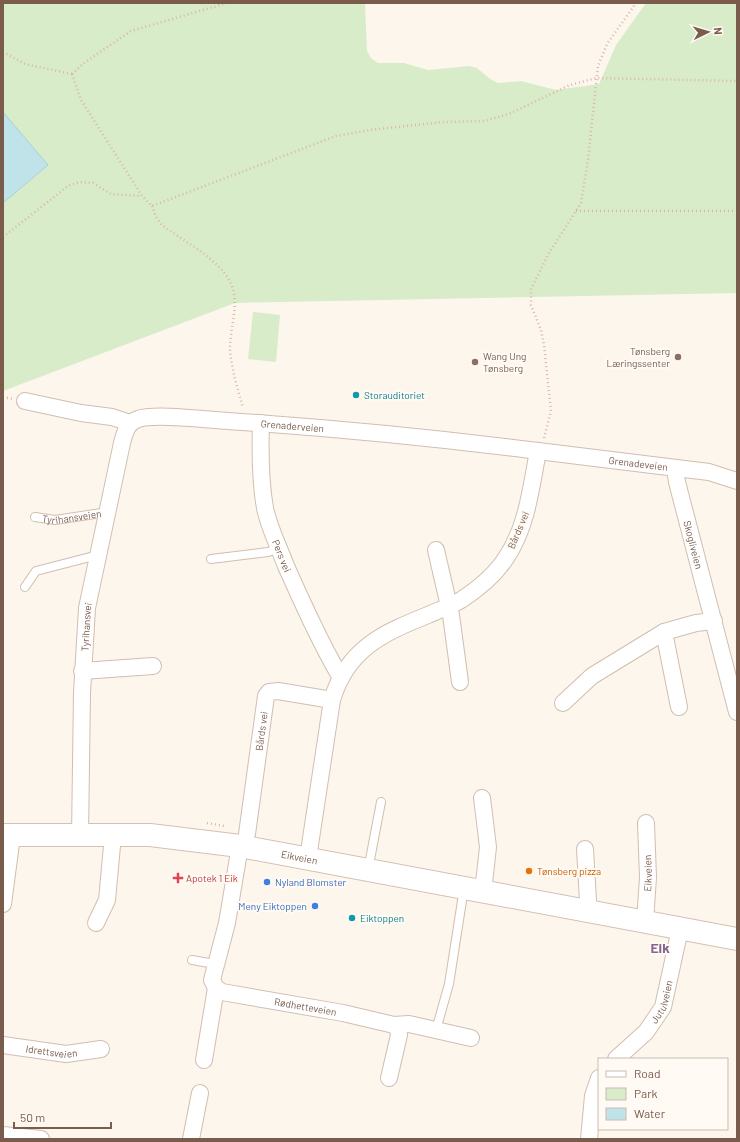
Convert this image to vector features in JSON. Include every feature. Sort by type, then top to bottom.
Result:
[{"type":"main road","name":"Eikveien","points":[[8,835],[173,836],[244,840],[308,858],[737,939]]},
{"type":"street","points":[[25,401],[81,413],[112,417],[130,423]]},
{"type":"street","name":"Grenaderveien","points":[[130,423],[146,417],[254,423],[444,439],[538,451]]},
{"type":"street","name":"Tyrihansvei","points":[[80,836],[82,671],[86,608],[124,436],[130,423]]},
{"type":"street","name":"Pers vei","points":[[254,423],[266,511],[279,548],[322,646],[341,678]]},
{"type":"street","name":"Grenadeveien","points":[[538,451],[708,472],[737,481]]},
{"type":"street","name":"Bårds vei","points":[[308,858],[332,700],[341,678],[350,664],[368,644],[396,627],[461,600],[480,586],[506,559],[523,522],[538,451]]},
{"type":"street","name":"Skogliveien","points":[[675,468],[737,712]]},
{"type":"street","points":[[436,550],[449,606],[460,682]]},
{"type":"street","points":[[563,703],[592,676],[664,632],[696,623],[714,621]]},
{"type":"street","points":[[664,632],[679,707]]},
{"type":"street","points":[[82,671],[154,666]]},
{"type":"street","name":"Bårds vei","points":[[244,840],[266,696],[270,692],[278,691],[332,700]]},
{"type":"street","points":[[474,890],[488,847],[482,798]]},
{"type":"street","name":"Eikveien","points":[[645,922],[648,877],[646,823]]},
{"type":"street","points":[[3,904],[8,835]]},
{"type":"street","points":[[96,923],[107,900],[113,835]]},
{"type":"street","points":[[204,1060],[216,988],[212,980],[244,840]]},
{"type":"street","points":[[585,849],[588,901],[585,911]]},
{"type":"street","name":"Jutulveien","points":[[617,1058],[646,1032],[663,1007],[680,929]]},
{"type":"street","name":"Rødhetteveien","points":[[216,988],[222,992],[343,1013],[394,1026],[410,1024],[472,1038]]},
{"type":"street","points":[[390,1078],[399,1035],[398,1029],[394,1026]]},
{"type":"street","name":"Idrettsveien","points":[[3,1045],[66,1054],[101,1049]]},
{"type":"street","points":[[589,1139],[593,1096],[598,1081]]},
{"type":"street","points":[[191,1139],[200,1093]]},
{"type":"street","points":[[3,1135],[41,1139]]},
{"type":"lane","name":"Tyrihansveien","points":[[35,517],[55,520],[108,512]]},
{"type":"lane","points":[[211,559],[268,552],[279,548]]},
{"type":"lane","points":[[25,587],[36,571],[98,555]]},
{"type":"lane","points":[[368,870],[381,802]]},
{"type":"lane","points":[[436,1030],[474,890]]},
{"type":"lane","points":[[192,960],[215,964]]},
{"type":"path","points":[[72,74],[84,63],[131,31],[227,3]]},
{"type":"path","points":[[538,451],[545,436],[551,411],[544,345],[541,330],[531,305],[530,288],[549,253],[580,203],[588,160],[599,62],[607,44],[636,3]]},
{"type":"path","points":[[3,52],[25,64],[72,74]]},
{"type":"path","points":[[72,74],[81,100],[142,196],[152,206],[156,217],[162,225],[213,261],[230,282],[235,295],[230,351],[234,379],[254,423]]},
{"type":"path","points":[[152,206],[336,136],[370,130],[435,123],[484,121],[509,114],[570,85],[596,78],[737,80]]},
{"type":"path","points":[[3,237],[68,186],[79,182],[93,183],[111,194],[142,196]]},
{"type":"path","points":[[575,211],[737,211]]},
{"type":"green space","points":[[3,3],[365,3],[367,51],[371,58],[378,63],[404,63],[428,70],[469,66],[477,68],[490,79],[498,83],[521,81],[556,90],[599,84],[616,45],[646,3],[737,3],[737,293],[235,303],[3,391]]},
{"type":"green space","points":[[253,312],[280,315],[276,362],[248,359]]},
{"type":"water","points":[[3,112],[48,165],[3,203]]},
{"type":"place","name":"Tønsberg Læringssenter","points":[[678,357]]},
{"type":"place","name":"Wang Ung Tønsberg","points":[[475,362]]},
{"type":"place","name":"Storauditoriet","points":[[356,395]]},
{"type":"place","name":"Tønsberg pizza","points":[[529,871]]},
{"type":"place","name":"Apotek 1 Eik","points":[[178,878]]},
{"type":"place","name":"Nyland Blomster","points":[[267,882]]},
{"type":"place","name":"Meny Eiktoppen","points":[[315,906]]},
{"type":"place","name":"Eiktoppen","points":[[352,918]]},
{"type":"district","name":"Eik","points":[[660,947]]}]
